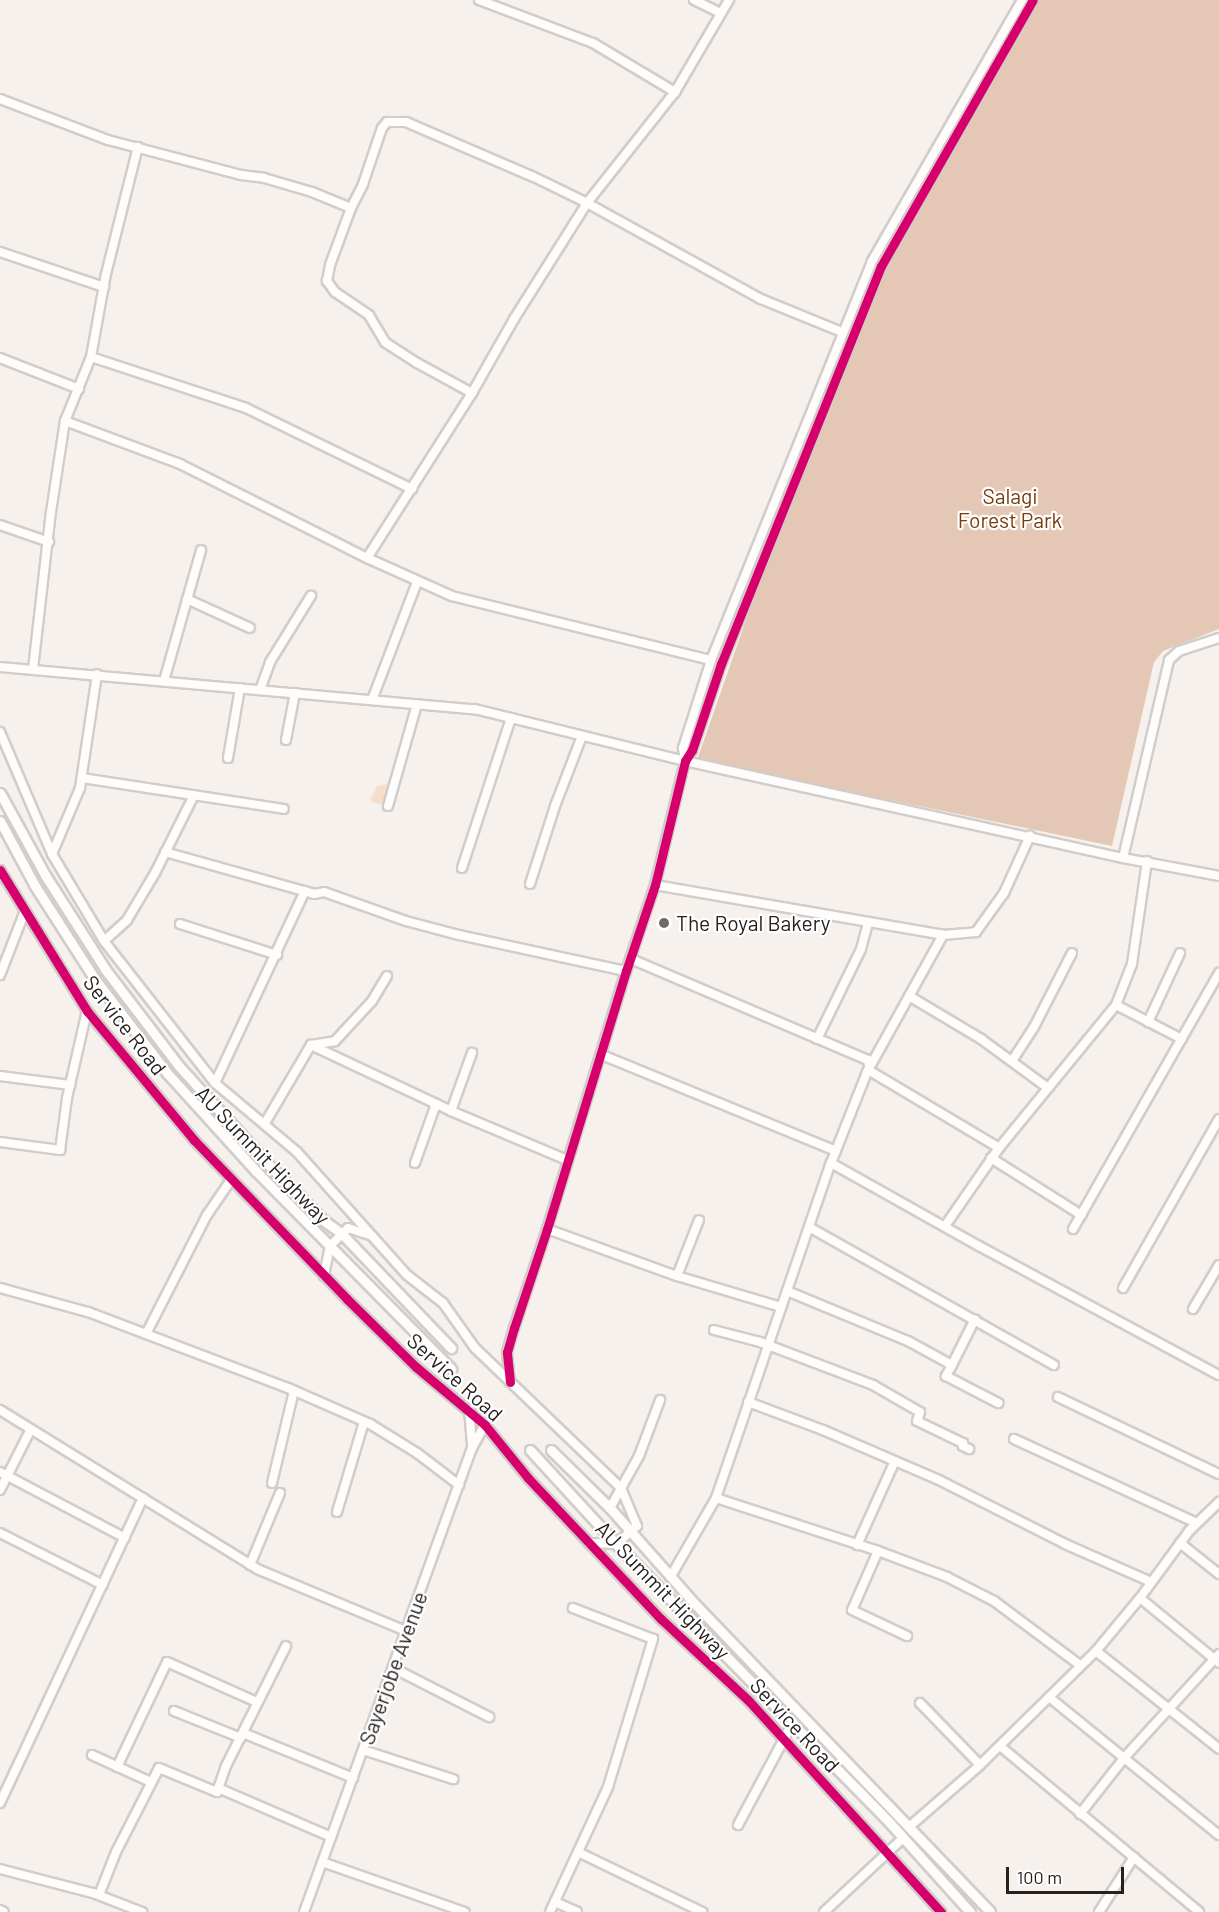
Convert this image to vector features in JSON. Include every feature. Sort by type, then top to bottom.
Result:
[{"type":"main road","name":"AU Summit Highway","points":[[0,792],[45,875],[105,969],[204,1096],[323,1220],[342,1234],[451,1348]]},
{"type":"main road","name":"AU Summit Highway","points":[[0,821],[35,886],[94,978],[199,1110],[451,1369]]},
{"type":"main road","name":"AU Summit Highway","points":[[530,1450],[616,1544],[793,1722],[970,1912]]},
{"type":"main road","name":"AU Summit Highway","points":[[551,1450],[610,1508],[695,1604],[990,1912]]},
{"type":"street","points":[[479,0],[593,43],[675,92]]},
{"type":"street","points":[[694,0],[721,13]]},
{"type":"street","points":[[367,558],[472,393],[514,319],[587,202],[675,92],[729,0]]},
{"type":"street","points":[[685,761],[683,748],[711,660],[872,261],[1022,0]]},
{"type":"street","points":[[495,1368],[507,1352],[547,1229],[626,971],[655,885],[685,761],[720,664],[881,266],[1033,0]]},
{"type":"street","points":[[0,99],[70,127],[219,170],[293,187],[351,208]]},
{"type":"street","points":[[472,393],[393,348],[379,335],[369,315],[330,286],[327,276],[351,208],[363,184],[382,129],[387,123],[406,122],[587,202],[761,299],[842,332]]},
{"type":"street","points":[[33,669],[65,421],[80,389],[91,357],[104,287],[138,147]]},
{"type":"street","points":[[0,252],[104,287]]},
{"type":"street","points":[[91,357],[246,408],[412,489]]},
{"type":"street","points":[[0,358],[80,389]]},
{"type":"street","points":[[65,421],[180,464],[367,558],[452,596],[711,660]]},
{"type":"street","points":[[0,525],[49,542]]},
{"type":"street","points":[[164,681],[201,550]]},
{"type":"street","points":[[372,700],[417,582]]},
{"type":"street","points":[[260,690],[270,662],[311,596]]},
{"type":"street","points":[[187,599],[250,628]]},
{"type":"street","points":[[1123,858],[1169,660],[1179,651],[1219,638]]},
{"type":"street","points":[[0,667],[475,709],[685,761],[1123,858],[1219,876]]},
{"type":"street","points":[[52,854],[82,778],[97,674]]},
{"type":"street","points":[[228,758],[240,688]]},
{"type":"street","points":[[286,740],[295,693]]},
{"type":"street","points":[[388,806],[417,704]]},
{"type":"street","points":[[462,868],[511,718]]},
{"type":"street","name":"Service Road","points":[[0,732],[52,854],[104,941],[215,1083],[297,1152],[407,1275],[443,1303],[475,1348],[621,1488]]},
{"type":"street","points":[[530,884],[582,736]]},
{"type":"street","points":[[82,778],[284,809]]},
{"type":"street","points":[[104,941],[127,920],[194,795]]},
{"type":"street","points":[[655,885],[943,935],[976,932],[1004,893],[1030,836]]},
{"type":"street","points":[[165,852],[314,894],[324,892],[406,921],[459,935],[626,971]]},
{"type":"street","points":[[945,1226],[991,1158],[1116,1005],[1132,964],[1147,861]]},
{"type":"street","name":"Service Road","points":[[0,870],[87,1011],[231,1180],[416,1367],[470,1410],[485,1425],[528,1478],[662,1619],[748,1700],[889,1851],[941,1912]]},
{"type":"street","points":[[215,1083],[277,955],[305,891]]},
{"type":"street","points":[[0,975],[25,911]]},
{"type":"street","points":[[817,1039],[861,949],[868,922]]},
{"type":"street","points":[[180,924],[277,955]]},
{"type":"street","points":[[671,1576],[716,1498],[831,1163],[871,1067],[943,935]]},
{"type":"street","points":[[1012,1061],[1034,1027],[1072,953]]},
{"type":"street","points":[[1148,1022],[1180,953]]},
{"type":"street","points":[[631,959],[868,1060],[870,1071],[999,1148]]},
{"type":"street","points":[[1073,1229],[1219,973]]},
{"type":"street","points":[[311,1045],[335,1041],[372,1001],[387,976]]},
{"type":"street","points":[[909,996],[1012,1061],[1048,1088]]},
{"type":"street","points":[[1116,1005],[1182,1039]]},
{"type":"street","points":[[0,1143],[60,1150],[70,1085],[87,1011]]},
{"type":"street","points":[[311,1045],[451,1111],[567,1160]]},
{"type":"street","points":[[265,1123],[311,1045]]},
{"type":"street","points":[[451,1111],[472,1053]]},
{"type":"street","points":[[602,1055],[836,1151]]},
{"type":"street","points":[[0,1076],[70,1085]]},
{"type":"street","points":[[415,1163],[436,1104]]},
{"type":"street","points":[[1123,1288],[1219,1119]]},
{"type":"street","points":[[991,1158],[1081,1215]]},
{"type":"street","points":[[831,1163],[1219,1375]]},
{"type":"street","points":[[146,1334],[207,1215],[231,1180]]},
{"type":"street","points":[[677,1276],[699,1220]]},
{"type":"street","points":[[809,1227],[1054,1365]]},
{"type":"street","points":[[324,1276],[330,1246],[348,1228],[373,1236]]},
{"type":"street","points":[[547,1229],[677,1276],[781,1307]]},
{"type":"street","points":[[1193,1309],[1219,1265]]},
{"type":"street","points":[[0,1288],[88,1312],[294,1391],[364,1422],[417,1453],[459,1485]]},
{"type":"street","points":[[787,1291],[862,1320],[952,1365]]},
{"type":"street","points":[[975,1319],[946,1376],[998,1403]]},
{"type":"street","points":[[714,1330],[768,1346],[873,1385],[920,1412],[917,1420],[963,1443],[963,1446],[969,1449]]},
{"type":"street","points":[[507,1352],[510,1382]]},
{"type":"street","points":[[272,1483],[294,1391]]},
{"type":"street","points":[[1059,1397],[1219,1474]]},
{"type":"street","points":[[610,1508],[639,1456],[660,1400]]},
{"type":"street","points":[[748,1402],[895,1461],[1151,1582]]},
{"type":"street","points":[[0,1410],[250,1565],[406,1631]]},
{"type":"street","points":[[470,1410],[472,1448]]},
{"type":"street","points":[[337,1512],[364,1422]]},
{"type":"street","name":"Sayerjobe Avenue","points":[[304,1912],[472,1448],[485,1425]]},
{"type":"street","points":[[0,1490],[4,1474],[31,1429]]},
{"type":"street","points":[[1014,1439],[1197,1523]]},
{"type":"street","points":[[857,1545],[895,1461]]},
{"type":"street","points":[[4,1474],[125,1538]]},
{"type":"street","points":[[589,1543],[616,1544],[637,1526],[621,1488]]},
{"type":"street","points":[[250,1565],[280,1493]]},
{"type":"street","points":[[0,1803],[143,1498]]},
{"type":"street","points":[[716,1498],[878,1551],[947,1577],[994,1601],[1080,1665]]},
{"type":"street","points":[[909,1827],[980,1765],[1096,1651],[1140,1598],[1180,1543],[1219,1503]]},
{"type":"street","points":[[0,1533],[104,1585]]},
{"type":"street","points":[[1180,1543],[1219,1574]]},
{"type":"street","points":[[878,1551],[852,1610],[907,1636]]},
{"type":"street","points":[[1080,1814],[1124,1758],[1168,1709],[1218,1659],[1140,1598]]},
{"type":"street","points":[[550,1912],[608,1787],[653,1639],[573,1608]]},
{"type":"street","points":[[99,1894],[116,1852],[159,1768],[217,1792],[257,1702],[286,1646]]},
{"type":"street","points":[[1096,1651],[1219,1749]]},
{"type":"street","points":[[117,1767],[167,1662],[257,1702]]},
{"type":"street","points":[[393,1668],[489,1717]]},
{"type":"street","points":[[1049,1697],[1219,1835]]},
{"type":"street","points":[[920,1703],[980,1765]]},
{"type":"street","points":[[174,1711],[353,1778]]},
{"type":"street","points":[[738,1825],[793,1722]]},
{"type":"street","points":[[1000,1746],[1199,1912]]},
{"type":"street","points":[[363,1750],[453,1779]]},
{"type":"street","points":[[92,1755],[151,1782]]},
{"type":"street","points":[[218,1788],[332,1837]]},
{"type":"street","points":[[824,1912],[903,1838]]},
{"type":"street","points":[[579,1853],[702,1912]]},
{"type":"street","points":[[1099,1912],[1134,1857]]},
{"type":"street","points":[[322,1862],[465,1912]]},
{"type":"street","points":[[0,1869],[99,1894],[142,1912]]},
{"type":"street","points":[[555,1902],[577,1912]]},
{"type":"shaded area","points":[[389,784],[381,805],[370,801],[377,786]]},
{"type":"green space","name":"Salagi Forest Park","points":[[1027,0],[1219,0],[1219,629],[1163,651],[1154,662],[1112,846],[697,760],[780,523],[887,255],[920,190]]},
{"type":"cycle path","points":[[510,1382],[507,1352],[514,1328],[655,885],[685,761],[692,750],[721,664],[881,266],[1033,0]]},
{"type":"cycle path","points":[[0,870],[87,1011],[194,1140],[416,1367],[485,1425],[528,1478],[661,1619],[748,1700],[941,1912]]},
{"type":"place","name":"The Royal Bakery","points":[[664,923]]}]
